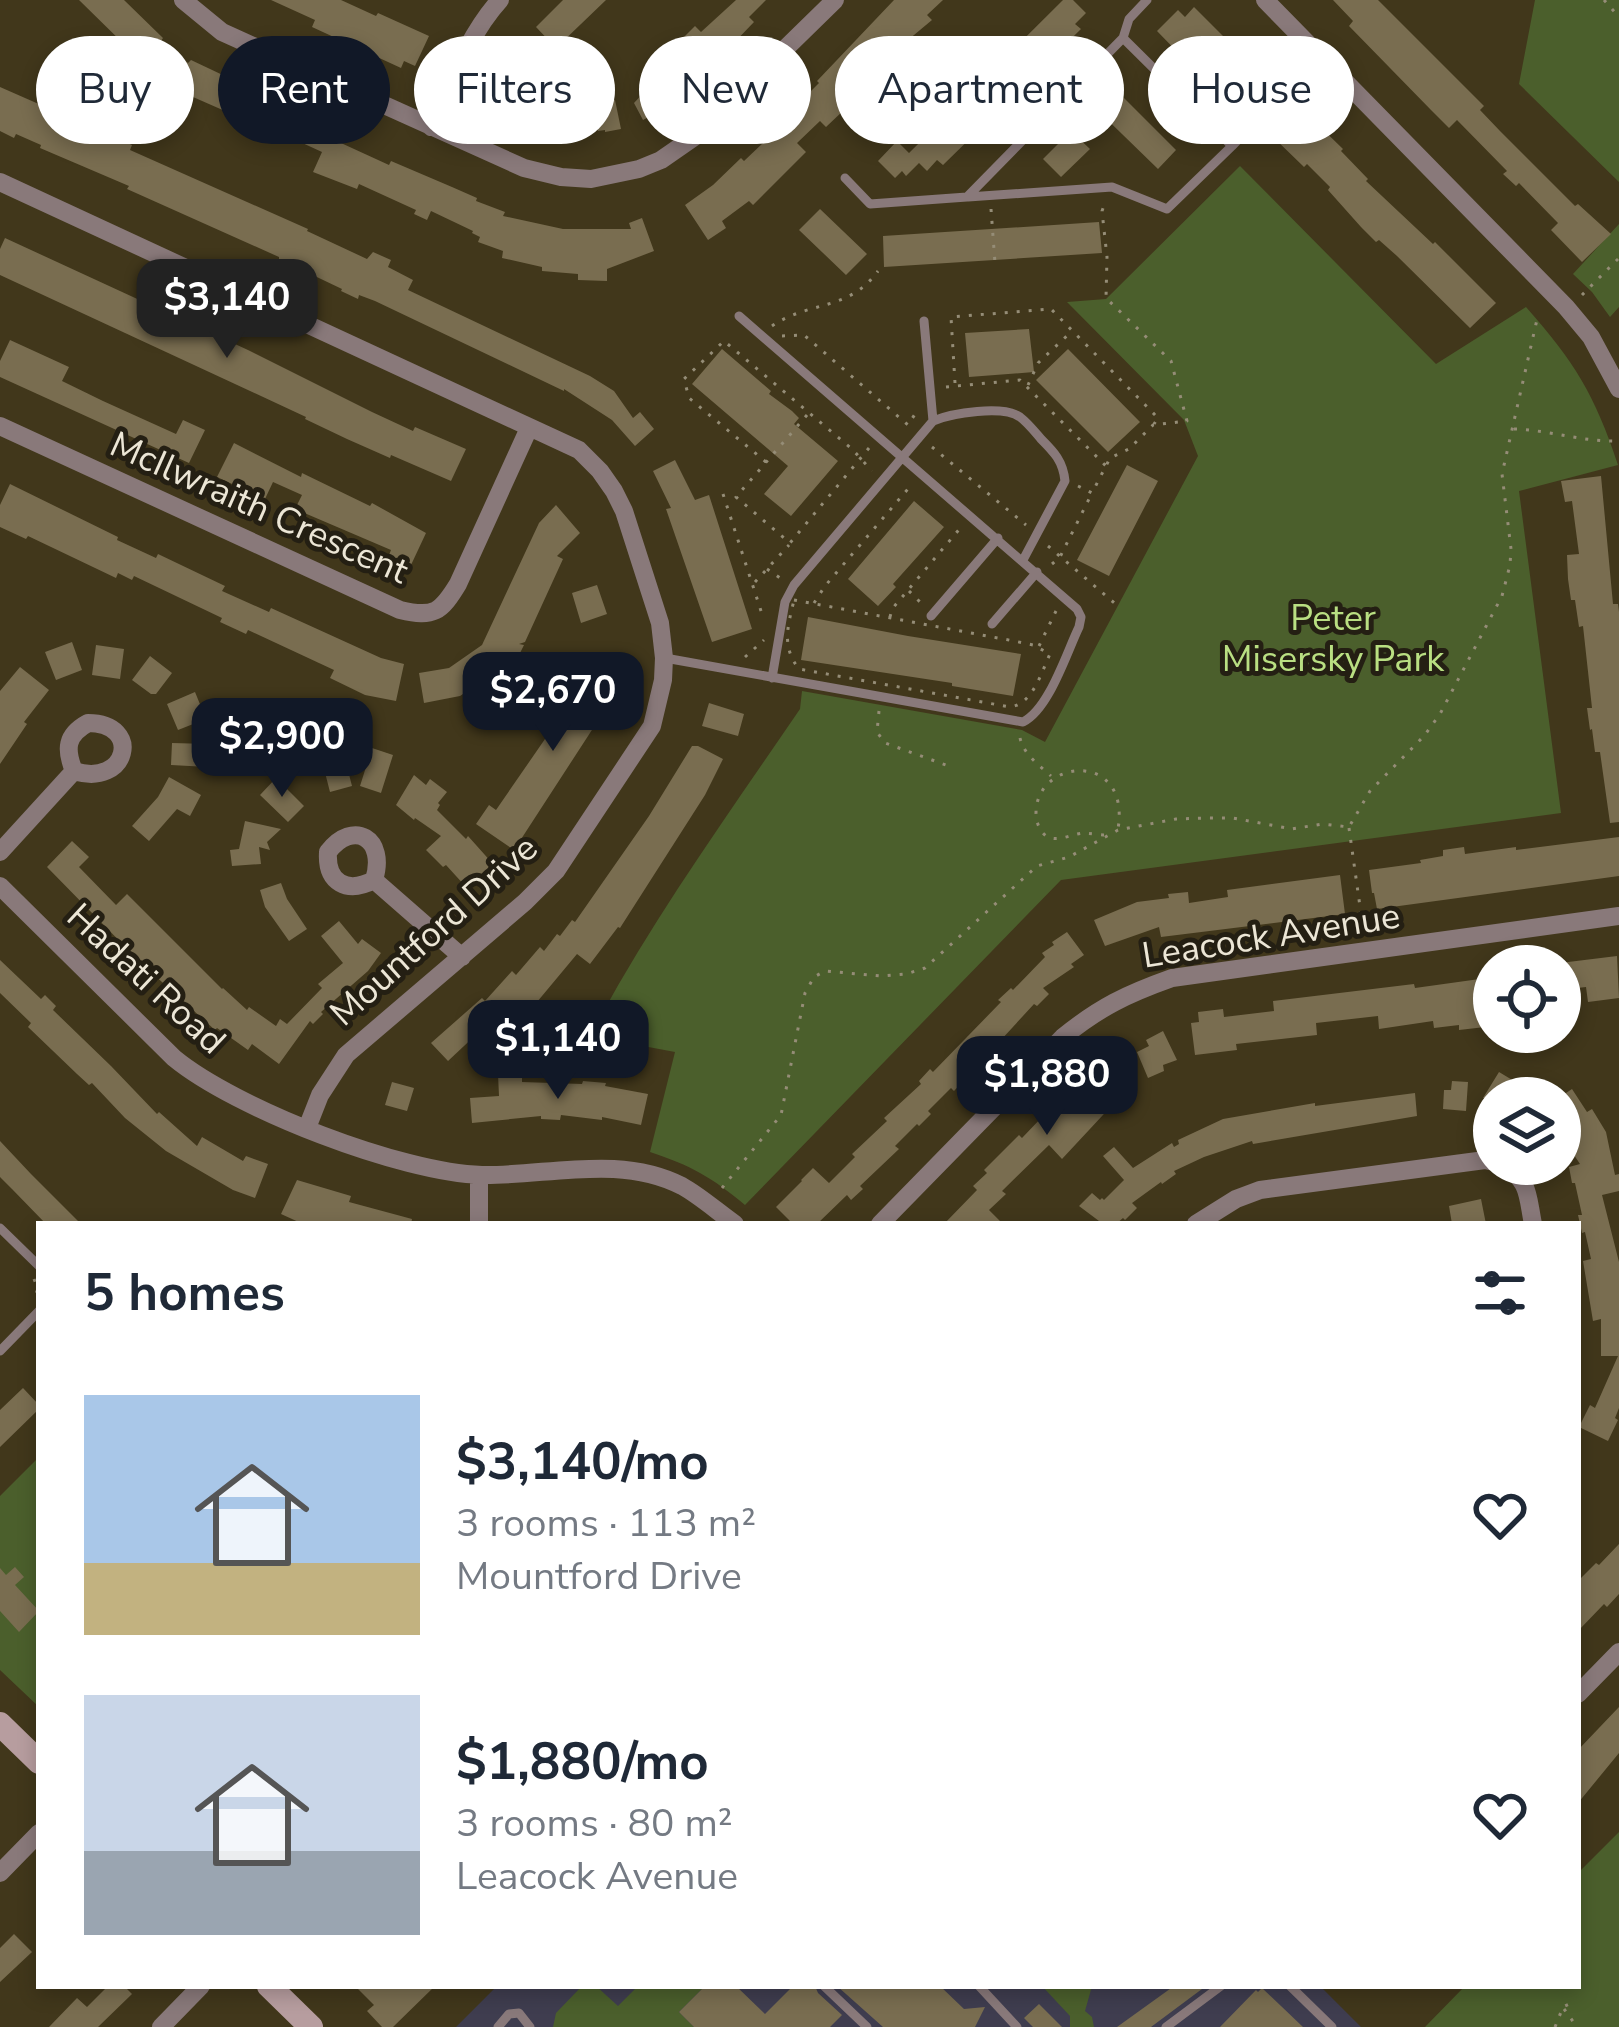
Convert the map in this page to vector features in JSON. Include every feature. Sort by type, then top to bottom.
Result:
[{"type":"main road","points":[[0,1724],[36,1759]]},
{"type":"main road","points":[[272,1989],[311,2027]]},
{"type":"street","points":[[183,0],[222,32],[414,119]]},
{"type":"street","points":[[474,36],[500,0]]},
{"type":"street","points":[[470,144],[524,168],[561,177],[591,178],[648,166],[698,135],[835,0]]},
{"type":"street","points":[[1264,0],[1300,36]]},
{"type":"street","points":[[1354,91],[1566,307],[1591,338],[1619,388]]},
{"type":"street","name":"Mountford Drive","points":[[0,182],[579,450],[614,491],[624,511],[654,604],[664,658],[652,725],[556,871],[346,1055],[320,1095],[307,1128]]},
{"type":"street","name":"McIlwraith Crescent","points":[[0,426],[400,610],[422,615],[443,608],[458,584],[529,428]]},
{"type":"street","points":[[0,851],[74,771]]},
{"type":"street","points":[[374,880],[462,957]]},
{"type":"street","name":"Hadati Road","points":[[0,886],[195,1076],[228,1094],[391,1159],[479,1175],[593,1168],[641,1172],[682,1186],[731,1221]]},
{"type":"street","name":"Leacock Avenue","points":[[883,1221],[1063,1037],[1125,994],[1172,978],[1619,916]]},
{"type":"street","points":[[1201,1221],[1260,1190],[1473,1162]]},
{"type":"street","points":[[479,1175],[479,1221]]},
{"type":"street","points":[[1524,1185],[1532,1221]]},
{"type":"street","points":[[1581,1691],[1619,1652]]},
{"type":"street","points":[[0,1873],[36,1836]]},
{"type":"street","points":[[161,2027],[198,1989]]},
{"type":"lane","points":[[1124,36],[1129,20],[1148,0]]},
{"type":"lane","points":[[845,178],[870,204],[1112,187],[1167,209],[1232,146],[1124,39]]},
{"type":"lane","points":[[967,196],[1018,144]]},
{"type":"lane","points":[[664,658],[1023,722],[1045,700],[1079,627],[1077,609],[1037,572],[739,316]]},
{"type":"lane","points":[[924,321],[933,422]]},
{"type":"lane","points":[[772,678],[785,602],[794,585],[933,422],[946,416],[1003,411],[1018,416],[1058,456],[1065,481],[1023,560]]},
{"type":"lane","points":[[932,616],[998,538]]},
{"type":"lane","points":[[992,625],[1037,572]]},
{"type":"lane","points":[[0,1228],[36,1263]]},
{"type":"lane","points":[[0,1351],[36,1314]]},
{"type":"lane","points":[[827,1989],[867,2027]]},
{"type":"lane","points":[[982,1989],[1017,2027]]},
{"type":"lane","points":[[1166,2027],[1217,1989]]},
{"type":"lane","points":[[1293,1989],[1332,2027]]},
{"type":"lane","points":[[497,2027],[509,2014],[519,2013],[530,2027]]},
{"type":"path","points":[[1604,0],[1619,17]]},
{"type":"path","points":[[1112,187],[1102,211],[1106,298],[1171,361],[1187,421],[1153,425]]},
{"type":"path","points":[[990,195],[995,263]]},
{"type":"path","points":[[1585,292],[1619,258]]},
{"type":"path","points":[[878,272],[848,298],[803,309],[770,328],[779,337],[804,335],[908,425],[917,414],[917,398],[930,389]]},
{"type":"path","points":[[955,386],[951,317],[1051,309],[1158,418],[1129,449],[1110,458],[1060,556],[1037,572]]},
{"type":"path","points":[[1364,928],[1349,826],[1370,790],[1424,736],[1439,714],[1502,596],[1510,549],[1502,474],[1538,315]]},
{"type":"path","points":[[1028,387],[1038,363],[1072,331]]},
{"type":"path","points":[[766,462],[689,398],[684,380],[724,341],[874,472]]},
{"type":"path","points":[[790,543],[736,497],[808,414]]},
{"type":"path","points":[[1512,428],[1613,441]]},
{"type":"path","points":[[926,442],[1026,525]]},
{"type":"path","points":[[753,585],[872,445]]},
{"type":"path","points":[[1065,481],[1092,493]]},
{"type":"path","points":[[814,604],[913,482]]},
{"type":"path","points":[[723,494],[762,614],[770,611],[767,625]]},
{"type":"path","points":[[890,617],[963,525]]},
{"type":"path","points":[[1042,541],[1120,607]]},
{"type":"path","points":[[767,569],[780,578]]},
{"type":"path","points":[[794,600],[890,617],[1033,645],[1050,654],[1028,698],[1010,707],[799,669],[787,651],[794,600]]},
{"type":"path","points":[[743,658],[765,639]]},
{"type":"path","points":[[882,698],[877,725],[880,738],[946,765]]},
{"type":"path","points":[[1023,722],[1022,746],[1052,778]]},
{"type":"path","points":[[1106,836],[1086,833],[1054,838],[1040,830],[1035,810],[1052,778],[1081,771],[1108,781],[1121,804],[1118,830]]},
{"type":"path","points":[[724,1186],[781,1115],[805,993],[814,977],[825,971],[881,976],[925,968],[1037,866],[1069,857],[1118,830],[1209,818],[1292,829],[1349,826]]},
{"type":"path","points":[[1555,2027],[1562,2007],[1576,2001]]},
{"type":"path","points":[[1562,2007],[1577,2027]]},
{"type":"shaded area","points":[[494,1989],[1323,1989],[1361,2027],[456,2027]]},
{"type":"green space","points":[[1535,0],[1619,0],[1619,182],[1519,84]]},
{"type":"green space","name":"Peter Misersky Park","points":[[1240,166],[1436,364],[1526,307],[1570,362],[1601,418],[1618,465],[1519,491],[1561,813],[1061,880],[745,1205],[701,1173],[650,1152],[675,1052],[590,1036],[664,910],[800,709],[802,691],[1022,730],[1045,742],[1198,456],[1184,420],[1067,302],[1106,299]]},
{"type":"green space","points":[[1619,224],[1619,307],[1610,317],[1573,274]]},
{"type":"green space","points":[[36,1460],[36,1704],[0,1670],[0,1496]]},
{"type":"green space","points":[[1619,1832],[1619,2027],[1425,2027],[1462,1989],[1581,1989],[1581,1870]]},
{"type":"green space","points":[[579,1989],[599,1989],[618,2006],[635,1989],[702,1989],[679,2012],[694,2027],[553,2027],[556,2013]]},
{"type":"green space","points":[[1045,1989],[1091,1989],[1085,2011],[1094,2027],[1070,2027],[1070,2016]]},
{"type":"building","points":[[79,0],[124,0],[161,36],[116,36]]},
{"type":"building","points":[[271,0],[341,0],[429,36],[414,36],[414,66],[404,61],[401,68],[390,63],[390,36],[332,36],[312,27],[315,20]]},
{"type":"building","points":[[563,0],[606,0],[568,36],[545,36],[536,27]]},
{"type":"building","points":[[736,0],[766,0],[749,17],[754,22],[741,36],[685,36],[695,26],[701,32]]},
{"type":"building","points":[[894,0],[943,0],[927,15],[932,20],[913,36],[860,36]]},
{"type":"building","points":[[1063,0],[1073,0],[1086,13],[1075,24],[1081,29],[1074,36],[1027,36]]},
{"type":"building","points":[[1333,0],[1378,0],[1484,106],[1480,110],[1500,131],[1575,206],[1611,234],[1582,262],[1551,230],[1558,223],[1519,183],[1516,186],[1503,174],[1507,171],[1457,120],[1449,128],[1349,26],[1353,21]]},
{"type":"building","points":[[1194,7],[1223,36],[1162,36],[1157,31],[1178,10],[1185,17]]},
{"type":"building","points":[[194,61],[218,73],[218,108],[194,97]]},
{"type":"building","points":[[835,62],[835,118],[826,127],[820,121],[811,130],[811,91]]},
{"type":"building","points":[[0,87],[36,103],[36,143],[0,131]]},
{"type":"building","points":[[1124,98],[1148,122],[1148,144],[1170,144],[1176,150],[1158,169],[1124,136]]},
{"type":"building","points":[[615,100],[621,129],[615,130]]},
{"type":"building","points":[[130,144],[130,150],[367,259],[373,252],[391,260],[388,267],[413,280],[408,290],[590,376],[614,391],[633,418],[640,412],[654,429],[635,446],[612,420],[564,389],[375,301],[359,295],[358,299],[41,145]]},
{"type":"building","points":[[305,144],[343,144],[477,198],[505,212],[503,216],[563,229],[631,229],[629,223],[642,218],[654,251],[607,269],[607,281],[542,271],[542,267],[502,258],[503,251],[478,242],[480,237],[473,231],[431,211],[427,220],[414,214],[416,210],[359,184],[357,189],[313,172],[322,152]]},
{"type":"building","points":[[762,144],[798,144],[806,152],[753,205],[749,201],[722,221],[726,228],[708,240],[685,205],[741,158],[744,161]]},
{"type":"building","points":[[894,144],[909,153],[918,144],[964,144],[943,165],[937,160],[927,171],[919,163],[906,176],[902,171],[895,178],[878,161]]},
{"type":"building","points":[[1058,144],[1085,144],[1090,149],[1061,177],[1043,159]]},
{"type":"building","points":[[1280,144],[1338,144],[1366,181],[1496,303],[1470,328],[1361,227],[1307,164],[1304,167]]},
{"type":"building","points":[[820,209],[867,254],[846,275],[799,230]]},
{"type":"building","points":[[1099,222],[1102,253],[884,267],[883,236]]},
{"type":"building","points":[[5,238],[413,431],[415,427],[466,449],[451,481],[347,439],[0,275]]},
{"type":"building","points":[[1029,329],[1034,372],[969,377],[965,333]]},
{"type":"building","points":[[10,340],[69,367],[62,381],[103,401],[176,434],[183,420],[205,430],[189,463],[0,377],[0,361]]},
{"type":"building","points":[[722,349],[792,411],[799,418],[794,424],[838,461],[791,516],[764,494],[788,466],[692,384]]},
{"type":"building","points":[[1068,349],[1140,422],[1108,452],[1036,380]]},
{"type":"building","points":[[234,443],[301,477],[302,473],[372,503],[426,533],[411,565],[389,555],[391,550],[295,509],[302,495],[273,482],[265,499],[217,477]]},
{"type":"building","points":[[675,460],[695,500],[709,495],[752,629],[712,642],[666,509],[671,508],[653,471]]},
{"type":"building","points":[[1127,465],[1158,481],[1109,576],[1077,560]]},
{"type":"building","points":[[1601,476],[1613,604],[1618,604],[1619,612],[1619,822],[1610,823],[1600,752],[1595,752],[1590,730],[1583,626],[1579,627],[1568,579],[1567,555],[1579,554],[1572,501],[1565,502],[1561,481]]},
{"type":"building","points":[[10,484],[117,540],[225,586],[222,591],[404,664],[396,701],[365,695],[330,678],[334,670],[220,622],[222,618],[134,576],[132,580],[118,573],[116,578],[0,527],[0,505]]},
{"type":"building","points":[[914,501],[944,527],[878,606],[848,579]]},
{"type":"building","points":[[556,505],[580,533],[557,556],[563,559],[525,642],[519,644],[524,645],[518,657],[460,696],[424,703],[419,673],[449,668],[482,645],[539,523]]},
{"type":"building","points":[[597,585],[607,614],[581,623],[572,593]]},
{"type":"building","points":[[808,617],[1021,654],[1013,696],[801,660]]},
{"type":"building","points":[[72,642],[82,670],[56,680],[45,652]]},
{"type":"building","points":[[96,645],[124,649],[120,679],[92,675]]},
{"type":"building","points":[[581,655],[617,661],[610,695],[614,696],[514,850],[476,824],[489,805],[496,810],[565,710],[574,693]]},
{"type":"building","points":[[150,656],[172,673],[156,694],[132,680]]},
{"type":"building","points":[[20,667],[49,690],[0,764],[0,691]]},
{"type":"building","points":[[195,692],[206,719],[178,730],[167,704]]},
{"type":"building","points":[[709,703],[744,714],[738,736],[702,726]]},
{"type":"building","points":[[172,743],[209,744],[208,767],[171,765]]},
{"type":"building","points":[[692,746],[723,759],[620,928],[590,964],[577,954],[527,1014],[492,1044],[480,1031],[448,1061],[431,1043],[575,922]]},
{"type":"building","points":[[342,747],[352,786],[330,792],[320,753]]},
{"type":"building","points":[[372,748],[393,755],[381,793],[360,786]]},
{"type":"building","points":[[414,775],[426,785],[430,779],[447,792],[437,810],[493,864],[466,887],[426,850],[441,836],[396,805]]},
{"type":"building","points":[[169,777],[201,795],[190,816],[177,809],[149,841],[132,826]]},
{"type":"building","points":[[276,778],[304,806],[288,822],[260,795]]},
{"type":"building","points":[[245,821],[281,829],[267,842],[270,850],[259,847],[261,864],[232,866],[230,850],[239,849]]},
{"type":"building","points":[[1619,837],[1619,876],[1377,909],[1372,893],[1369,870],[1421,863],[1443,856],[1443,850],[1464,847],[1465,854]]},
{"type":"building","points":[[72,841],[89,857],[79,867],[116,905],[127,894],[222,989],[276,1026],[280,1019],[287,1024],[322,988],[318,984],[343,963],[321,936],[339,921],[358,944],[362,939],[381,953],[313,1024],[310,1021],[279,1064],[252,1044],[248,1050],[215,1030],[47,867]]},
{"type":"building","points":[[1340,875],[1345,914],[1161,937],[1159,927],[1105,946],[1094,920],[1137,902],[1169,898],[1168,894],[1188,892],[1189,903],[1228,897],[1227,890]]},
{"type":"building","points":[[281,883],[307,929],[289,941],[265,907],[260,890]]},
{"type":"building","points":[[1067,932],[1084,955],[1043,988],[1049,994],[1034,1004],[954,1091],[951,1088],[928,1111],[931,1114],[895,1146],[899,1149],[851,1200],[847,1195],[820,1221],[790,1221],[776,1207],[801,1180],[813,1168],[829,1183],[930,1069],[933,1072],[1001,1002],[998,1000],[1045,957],[1042,953]]},
{"type":"building","points":[[1617,956],[1619,998],[1588,1002],[1586,987],[1581,988],[1581,960]]},
{"type":"building","points":[[0,960],[41,999],[45,995],[56,1006],[53,1010],[157,1114],[197,1146],[202,1137],[243,1161],[246,1156],[268,1164],[255,1198],[166,1151],[77,1074],[0,993]]},
{"type":"building","points":[[1473,980],[1473,1028],[1434,1028],[1433,1021],[1379,1029],[1378,1016],[1316,1023],[1317,1035],[1236,1044],[1237,1050],[1195,1055],[1191,1023],[1199,1022],[1198,1012],[1223,1009],[1224,1017],[1274,1011],[1273,1001],[1414,984],[1415,988]]},
{"type":"building","points":[[1163,1031],[1177,1060],[1148,1078],[1137,1052],[1149,1046],[1146,1040]]},
{"type":"building","points":[[1103,1055],[1134,1094],[1119,1105],[1116,1101],[1062,1159],[1049,1145],[989,1210],[1000,1221],[947,1221],[977,1190],[973,1186],[987,1173],[984,1170],[1019,1135],[1022,1138]]},
{"type":"building","points":[[522,1072],[522,1082],[606,1083],[648,1094],[641,1125],[561,1115],[560,1120],[541,1116],[472,1123],[470,1098],[499,1096],[498,1074]]},
{"type":"building","points":[[1452,1081],[1468,1082],[1466,1111],[1443,1109],[1444,1090],[1451,1090]]},
{"type":"building","points":[[392,1082],[414,1088],[407,1111],[385,1105]]},
{"type":"building","points":[[1415,1093],[1417,1116],[1252,1141],[1204,1157],[1174,1171],[1132,1203],[1137,1208],[1125,1220],[1099,1221],[1079,1206],[1092,1193],[1104,1200],[1124,1180],[1103,1156],[1114,1147],[1133,1168],[1223,1119]]},
{"type":"building","points":[[1581,1103],[1587,1112],[1592,1109],[1606,1132],[1615,1175],[1619,1174],[1619,1191],[1602,1195],[1619,1262],[1619,1408],[1608,1441],[1581,1428],[1618,1356],[1601,1356],[1601,1319],[1593,1321],[1583,1261],[1591,1259],[1578,1215],[1582,1215],[1575,1185],[1581,1185]]},
{"type":"building","points":[[0,1141],[78,1221],[43,1221],[0,1177]]},
{"type":"building","points":[[297,1180],[351,1196],[349,1202],[412,1219],[296,1221],[281,1214]]},
{"type":"building","points":[[1481,1199],[1485,1221],[1452,1221],[1449,1206]]},
{"type":"building","points":[[23,1388],[36,1402],[36,1412],[0,1447],[0,1410]]},
{"type":"building","points":[[1619,1544],[1619,1594],[1581,1628],[1581,1578]]},
{"type":"building","points":[[15,1567],[24,1577],[15,1585],[36,1608],[36,1614],[19,1632],[0,1611],[0,1568],[6,1575]]},
{"type":"building","points":[[1619,1707],[1619,1753],[1581,1799],[1581,1747]]},
{"type":"building","points":[[14,1934],[32,1952],[0,1982],[0,1948]]},
{"type":"building","points":[[105,1989],[127,1989],[132,1994],[98,2027],[49,2027],[77,1998],[87,2007]]},
{"type":"building","points":[[358,1989],[432,1989],[393,2027],[382,2027],[367,2011],[374,2005]]},
{"type":"building","points":[[702,1989],[739,1989],[765,2014],[790,1989],[816,1989],[842,2015],[830,2027],[694,2027],[679,2012]]},
{"type":"building","points":[[840,1989],[943,1989],[964,2009],[985,2007],[975,2027],[883,2027]]},
{"type":"building","points":[[1170,1989],[1202,1989],[1151,2027],[1117,2027]]},
{"type":"building","points":[[1263,1989],[1303,2027],[1220,2027]]},
{"type":"building","points":[[1039,2004],[1062,2027],[1033,2027],[1024,2018]]}]
